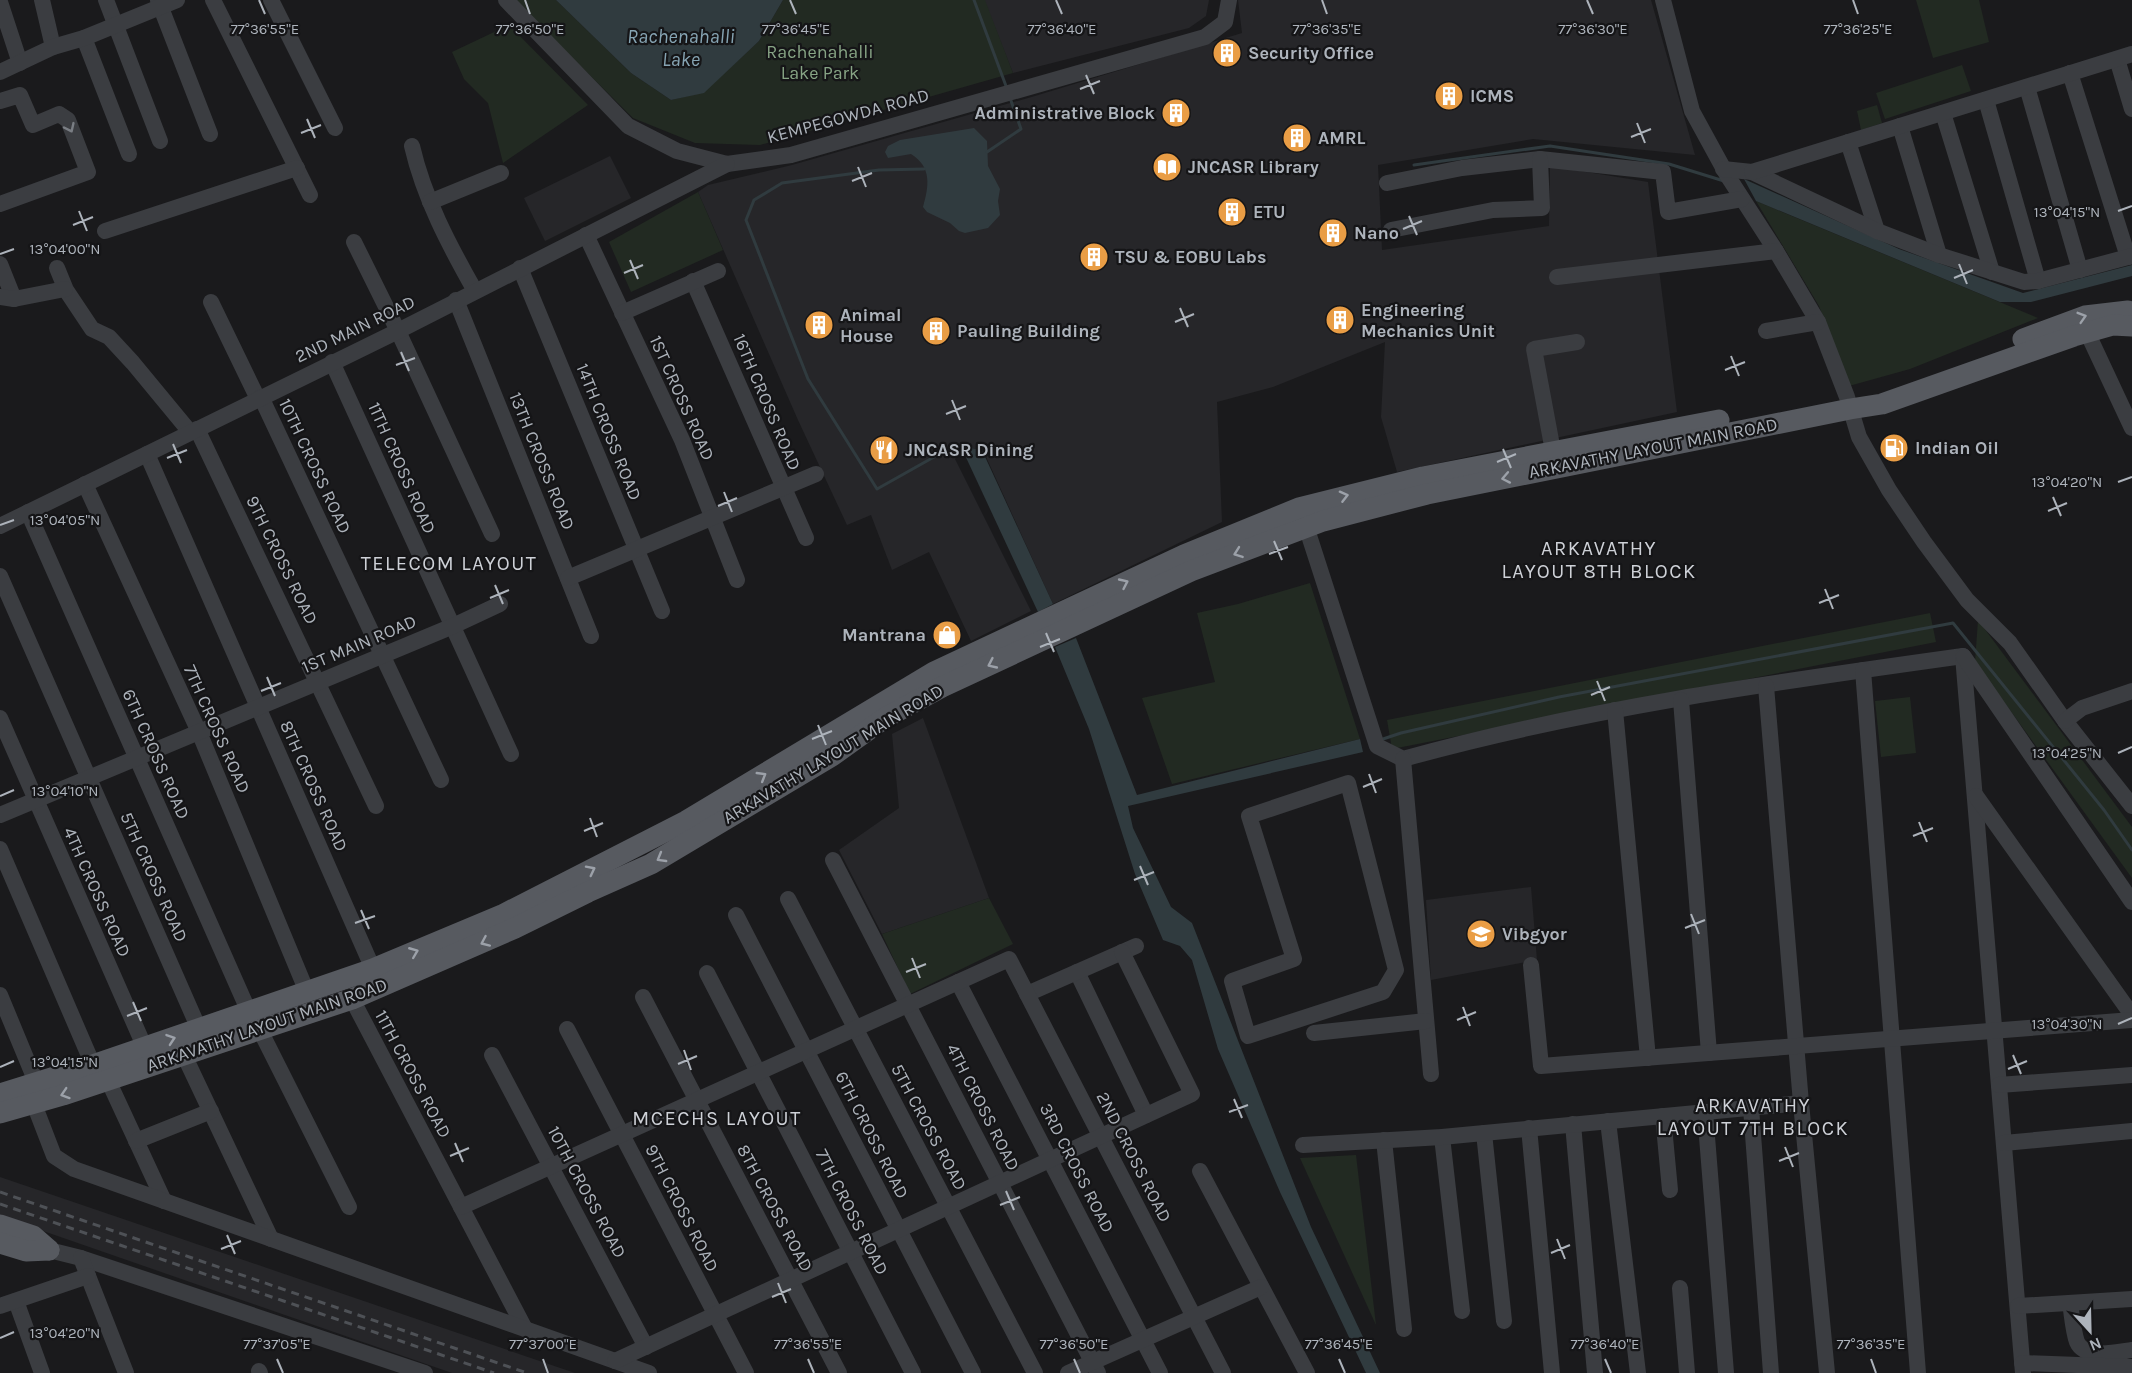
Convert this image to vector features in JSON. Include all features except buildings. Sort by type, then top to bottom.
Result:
[{"type":"main road","name":"ARKAVATHY LAYOUT MAIN ROAD","points":[[1074,616],[1323,521],[1427,494],[1848,403],[2085,316],[2132,311]]},
{"type":"main road","name":"ARKAVATHY LAYOUT MAIN ROAD","points":[[0,1113],[34,1104],[145,1048],[373,969],[502,915],[691,829],[832,756],[885,718],[1184,555],[1299,508],[1423,477],[1553,451],[1848,403],[1882,404],[2087,332],[2113,325],[2132,326]]},
{"type":"main road","name":"ARKAVATHY LAYOUT MAIN ROAD","points":[[0,1094],[36,1082],[101,1072],[184,1055],[352,999],[515,928],[651,864],[691,829]]},
{"type":"main road","points":[[34,1104],[36,1082]]},
{"type":"main road","points":[[0,1226],[36,1246]]},
{"type":"main road","points":[[0,1244],[36,1246]]},
{"type":"street","points":[[42,0],[53,47]]},
{"type":"street","points":[[106,0],[160,141]]},
{"type":"street","points":[[0,72],[53,47],[84,38],[159,4],[177,0]]},
{"type":"street","points":[[213,0],[310,195]]},
{"type":"street","points":[[272,0],[335,128]]},
{"type":"street","name":"KEMPEGOWDA ROAD","points":[[506,0],[628,126],[677,151],[727,164],[791,155],[1205,37],[1225,22],[1229,0]]},
{"type":"street","points":[[1663,0],[1692,111],[1725,172],[1818,322],[1859,437],[1889,490],[1967,600],[2010,643],[2064,721],[2131,804]]},
{"type":"street","points":[[0,2],[20,63]]},
{"type":"street","points":[[159,4],[210,134]]},
{"type":"street","points":[[84,38],[129,154]]},
{"type":"street","points":[[1725,172],[1752,172],[2125,57],[2132,109]]},
{"type":"street","points":[[1752,172],[1877,231],[1939,255],[2024,282],[2038,281],[2130,256],[2070,73]]},
{"type":"street","points":[[2027,87],[2080,270]]},
{"type":"street","points":[[0,101],[20,94],[33,125],[59,114],[68,120],[88,172],[0,204]]},
{"type":"street","points":[[1986,100],[2038,281]]},
{"type":"street","points":[[1943,113],[1992,272]]},
{"type":"street","points":[[1900,126],[1939,255]]},
{"type":"street","points":[[1848,142],[1877,231]]},
{"type":"street","points":[[412,146],[418,171],[445,238],[475,291]]},
{"type":"street","points":[[1387,183],[1462,168],[1540,159],[1663,172],[1668,212],[1741,197]]},
{"type":"street","points":[[1391,230],[1493,210],[1542,208],[1540,159]]},
{"type":"street","name":"2ND MAIN ROAD","points":[[0,526],[398,331],[727,164]]},
{"type":"street","points":[[105,231],[297,168]]},
{"type":"street","points":[[430,202],[501,173]]},
{"type":"street","name":"1ST CROSS ROAD","points":[[586,235],[682,440],[737,580]]},
{"type":"street","points":[[354,242],[492,534]]},
{"type":"street","points":[[1557,277],[1776,251]]},
{"type":"street","points":[[0,264],[7,298],[65,289]]},
{"type":"street","name":"9TH CROSS ROAD","points":[[57,268],[65,289],[92,329],[109,337],[194,430],[319,682],[376,807]]},
{"type":"street","name":"14TH CROSS ROAD","points":[[520,268],[662,611]]},
{"type":"street","points":[[622,313],[717,271]]},
{"type":"street","name":"16TH CROSS ROAD","points":[[693,281],[782,488],[806,538]]},
{"type":"street","name":"13TH CROSS ROAD","points":[[456,300],[591,636]]},
{"type":"street","name":"10TH CROSS ROAD","points":[[211,302],[260,398],[441,780]]},
{"type":"street","points":[[1766,331],[1818,322]]},
{"type":"street","points":[[2087,332],[2132,428]]},
{"type":"street","points":[[1553,451],[1534,349],[1577,342]]},
{"type":"street","name":"11TH CROSS ROAD","points":[[333,362],[511,754]]},
{"type":"street","name":"8TH CROSS ROAD","points":[[147,453],[373,969]]},
{"type":"street","points":[[568,578],[816,474]]},
{"type":"street","name":"7TH CROSS ROAD","points":[[85,484],[199,732],[307,992]]},
{"type":"street","points":[[1299,508],[1377,746],[1403,759],[1512,731],[1615,711],[1963,656]]},
{"type":"street","name":"6TH CROSS ROAD","points":[[28,512],[249,1012]]},
{"type":"street","name":"5TH CROSS ROAD","points":[[0,576],[199,1029]]},
{"type":"street","name":"1ST MAIN ROAD","points":[[0,815],[382,656],[500,604]]},
{"type":"street","points":[[1963,656],[2022,1368],[2132,1367]]},
{"type":"street","points":[[1963,656],[2132,902]]},
{"type":"street","points":[[1863,670],[1918,1373]]},
{"type":"street","points":[[1766,686],[1801,1103],[1827,1373]]},
{"type":"street","points":[[2064,721],[2082,708],[2132,691]]},
{"type":"street","points":[[1681,700],[1709,1053]]},
{"type":"street","points":[[1615,711],[1648,1058]]},
{"type":"street","name":"4TH CROSS ROAD","points":[[0,718],[145,1048]]},
{"type":"street","points":[[1403,759],[1431,1074]]},
{"type":"street","points":[[1348,783],[1396,970],[1383,992],[1248,1036],[1232,981],[1294,959],[1249,816],[1348,783]]},
{"type":"street","points":[[1975,795],[2132,1015]]},
{"type":"street","points":[[0,849],[101,1072],[164,1201]]},
{"type":"street","name":"4TH CROSS ROAD","points":[[833,860],[1095,1368]]},
{"type":"street","name":"5TH CROSS ROAD","points":[[788,899],[1035,1373]]},
{"type":"street","name":"6TH CROSS ROAD","points":[[736,915],[973,1373]]},
{"type":"street","points":[[615,1361],[1192,1094],[1129,949],[1027,994]]},
{"type":"street","name":"2ND CROSS ROAD","points":[[958,982],[1009,959],[1223,1373]]},
{"type":"street","points":[[1531,965],[1541,1066],[2132,1020]]},
{"type":"street","points":[[1396,970],[1422,968]]},
{"type":"street","points":[[1077,972],[1146,1115]]},
{"type":"street","name":"7TH CROSS ROAD","points":[[707,973],[914,1373]]},
{"type":"street","points":[[461,1207],[958,982]]},
{"type":"street","name":"3RD CROSS ROAD","points":[[958,982],[1160,1373]]},
{"type":"street","points":[[0,995],[36,1082]]},
{"type":"street","name":"8TH CROSS ROAD","points":[[643,997],[839,1373]]},
{"type":"street","name":"11TH CROSS ROAD","points":[[352,999],[524,1327]]},
{"type":"street","points":[[1314,1033],[1426,1021]]},
{"type":"street","name":"9TH CROSS ROAD","points":[[567,1029],[746,1373]]},
{"type":"street","points":[[260,1030],[349,1207]]},
{"type":"street","points":[[184,1055],[271,1239]]},
{"type":"street","name":"10TH CROSS ROAD","points":[[492,1055],[646,1347]]},
{"type":"street","points":[[1999,1085],[2132,1075]]},
{"type":"street","points":[[1303,1145],[1442,1137],[1801,1103]]},
{"type":"street","points":[[34,1104],[54,1156],[74,1169],[649,1373]]},
{"type":"street","points":[[1750,1108],[1771,1373]]},
{"type":"street","points":[[136,1141],[211,1111]]},
{"type":"street","points":[[1705,1112],[1726,1373]]},
{"type":"street","points":[[1663,1116],[1670,1190]]},
{"type":"street","points":[[1608,1121],[1638,1373]]},
{"type":"street","points":[[1573,1125],[1595,1373]]},
{"type":"street","points":[[1529,1128],[1552,1373]]},
{"type":"street","points":[[2004,1143],[2132,1131]]},
{"type":"street","points":[[1484,1133],[1504,1321]]},
{"type":"street","points":[[1442,1137],[1462,1311]]},
{"type":"street","points":[[1384,1140],[1404,1329]]},
{"type":"street","points":[[1200,1171],[1307,1373]]},
{"type":"street","points":[[36,1246],[81,1258],[425,1373]]},
{"type":"street","points":[[81,1258],[126,1373]]},
{"type":"street","points":[[42,1373],[8,1303],[88,1276]]},
{"type":"street","points":[[1068,1373],[1095,1368],[1143,1340],[1261,1287]]},
{"type":"street","points":[[1680,1288],[1687,1373]]},
{"type":"street","points":[[2018,1306],[2132,1299]]},
{"type":"street","points":[[2070,1303],[2078,1343],[2083,1349],[2094,1353],[2132,1350]]},
{"type":"shaded area","points":[[984,0],[1209,0],[1206,16],[1189,28],[1013,73]]},
{"type":"shaded area","points":[[1238,0],[1651,0],[1695,155],[1533,139],[1378,165],[1382,250],[1549,226],[1550,166],[1648,182],[1677,412],[1397,472],[1381,417],[1385,342],[1273,387],[1217,402],[1222,522],[1053,604],[982,448],[963,451],[955,459],[1031,611],[971,641],[929,552],[892,570],[871,515],[847,525],[798,420],[698,192],[708,185],[792,165],[1035,96],[1242,33]]},
{"type":"shaded area","points":[[610,156],[631,198],[545,241],[524,198]]},
{"type":"shaded area","points":[[923,718],[989,898],[882,934],[839,850],[899,808],[892,734]]},
{"type":"shaded area","name":"Vibgyor","points":[[1531,887],[1537,960],[1431,980],[1426,900]]},
{"type":"shaded area","points":[[0,1177],[575,1373],[452,1373],[0,1216]]},
{"type":"green space","name":"Rachenahalli Lake Park","points":[[514,0],[556,0],[631,73],[671,100],[704,92],[759,41],[783,0],[985,0],[1013,73],[760,145],[695,143],[633,118]]},
{"type":"green space","points":[[1916,0],[1979,0],[1989,42],[1933,58]]},
{"type":"green space","points":[[509,25],[588,105],[503,163],[488,103],[464,79],[452,52]]},
{"type":"green space","points":[[1962,65],[1971,91],[1885,119],[1876,93]]},
{"type":"green space","points":[[1877,105],[1882,123],[1861,130],[1857,111]]},
{"type":"green space","points":[[698,192],[723,250],[631,292],[609,242]]},
{"type":"green space","points":[[1756,201],[2038,318],[1910,369],[1849,386],[1819,306]]},
{"type":"green space","points":[[1310,583],[1360,739],[1172,784],[1142,698],[1215,682],[1197,613],[1238,604]]},
{"type":"green space","points":[[1930,613],[1936,642],[1392,749],[1387,720]]},
{"type":"green space","points":[[1978,620],[2132,827],[2132,878],[1975,662]]},
{"type":"green space","points":[[1910,697],[1916,753],[1881,757],[1875,701]]},
{"type":"green space","points":[[989,898],[1013,944],[910,994],[882,934]]},
{"type":"green space","points":[[1356,1155],[1376,1325],[1300,1158]]},
{"type":"water","name":"Rachenahalli Lake","points":[[556,0],[783,0],[759,41],[704,93],[671,100],[631,73]]},
{"type":"water","points":[[974,128],[987,141],[988,166],[1000,189],[998,201],[1000,215],[988,228],[965,233],[927,212],[923,207],[927,192],[927,178],[926,171],[918,159],[911,154],[888,158],[885,152],[888,146],[900,140]]},
{"type":"water","points":[[1744,179],[1899,249],[2023,293],[2132,265],[2132,276],[2031,302],[2000,302],[1756,201]]},
{"type":"water","points":[[981,448],[1053,604],[1038,612],[963,451]]},
{"type":"water","points":[[1076,638],[1137,795],[1360,739],[1363,752],[1128,806],[1133,828],[1171,907],[1192,923],[1311,1227],[1380,1373],[1366,1373],[1280,1192],[1218,1049],[1192,960],[1180,946],[1163,940],[1135,874],[1089,729],[1055,647]]},
{"type":"waterway","points":[[974,0],[1006,86]]},
{"type":"waterway","points":[[987,152],[1021,129],[1010,98]]},
{"type":"waterway","points":[[1414,165],[1550,146],[1669,164],[1724,181]]},
{"type":"waterway","points":[[924,169],[879,170],[782,183],[754,200],[746,220],[808,379],[877,489],[950,448],[969,444],[974,453]]},
{"type":"waterway","points":[[1380,740],[1401,733],[1559,697],[1953,623],[2104,810],[2132,850]]},
{"type":"railway","points":[[0,1192],[527,1373]]},
{"type":"railway","points":[[0,1204],[494,1373]]},
{"type":"place","name":"Security Office","points":[[1227,53]]},
{"type":"place","name":"ICMS","points":[[1449,96]]},
{"type":"place","name":"Administrative Block","points":[[1176,113]]},
{"type":"place","name":"AMRL","points":[[1297,138]]},
{"type":"place","name":"JNCASR Library","points":[[1167,167]]},
{"type":"place","name":"ETU","points":[[1232,212]]},
{"type":"place","name":"Nano","points":[[1333,233]]},
{"type":"place","name":"TSU & EOBU Labs","points":[[1094,257]]},
{"type":"place","name":"Engineering Mechanics Unit","points":[[1340,320]]},
{"type":"place","name":"Animal House","points":[[819,325]]},
{"type":"place","name":"Pauling Building","points":[[936,331]]},
{"type":"place","name":"Indian Oil","points":[[1894,448]]},
{"type":"place","name":"JNCASR Dining","points":[[884,450]]},
{"type":"place","name":"Mantrana","points":[[947,635]]},
{"type":"place","name":"Vibgyor","points":[[1481,934]]},
{"type":"district","name":"ARKAVATHY LAYOUT 8TH BLOCK","points":[[1599,560]]},
{"type":"district","name":"TELECOM LAYOUT","points":[[449,563]]},
{"type":"district","name":"ARKAVATHY LAYOUT 7TH BLOCK","points":[[1753,1116]]},
{"type":"district","name":"MCECHS LAYOUT","points":[[717,1118]]}]
